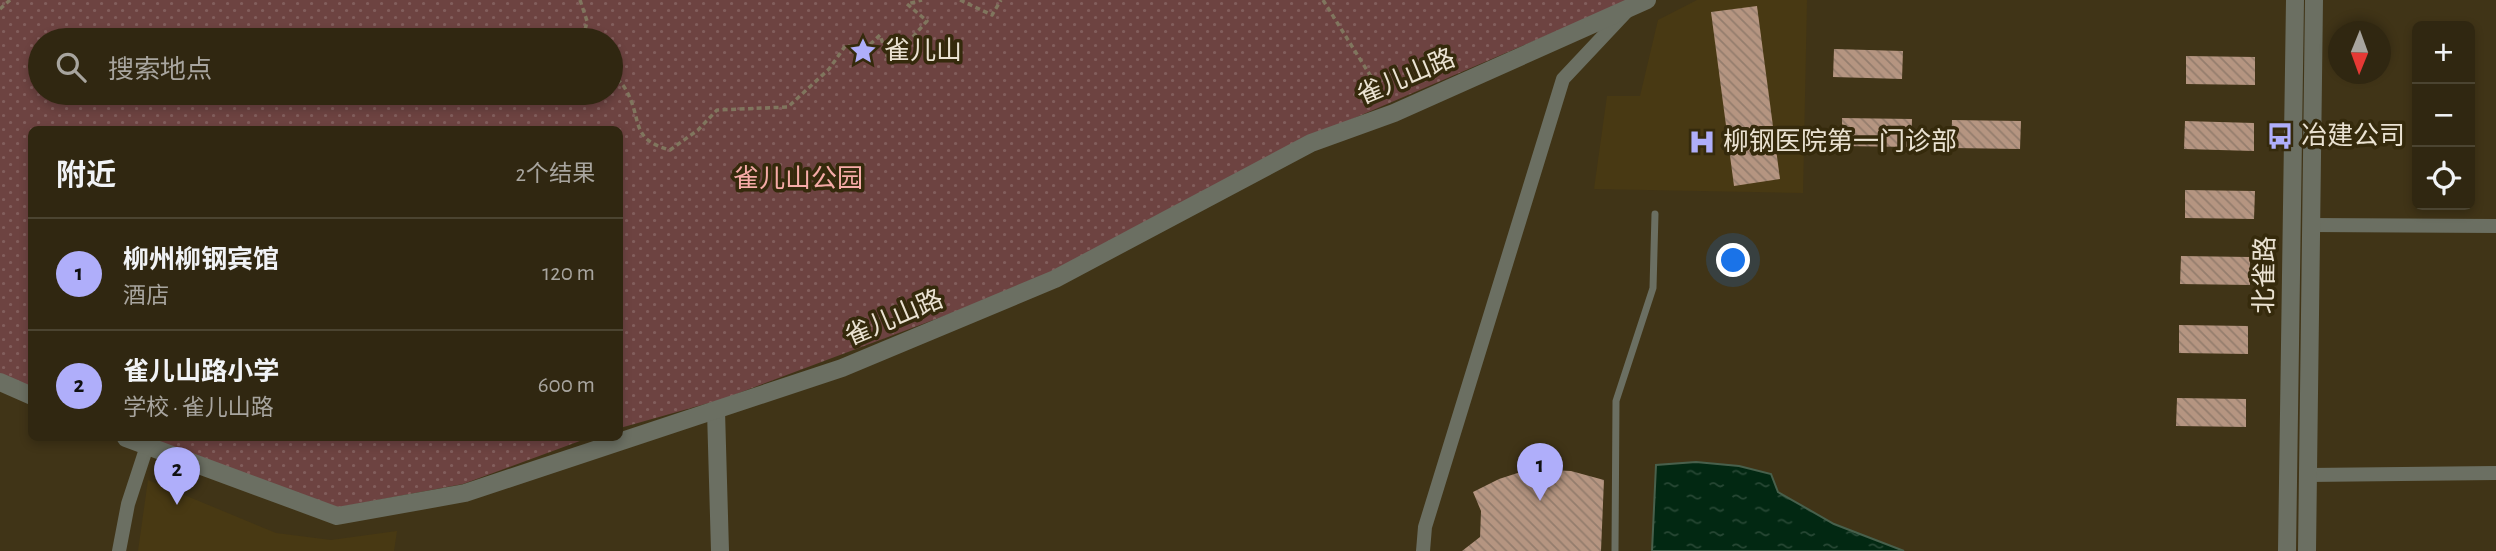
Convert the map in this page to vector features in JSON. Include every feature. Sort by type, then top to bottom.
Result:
[{"type":"street","name":"雀儿山路","points":[[134,441],[337,516],[465,493],[842,368],[1055,279],[1311,143],[1394,113],[1647,0]]},
{"type":"street","name":"北雀路","points":[[2287,551],[2295,0]]},
{"type":"street","name":"北雀路","points":[[2307,551],[2314,0]]},
{"type":"street","points":[[1423,551],[1425,527],[1563,79],[1629,8]]},
{"type":"street","points":[[2311,225],[2496,226]]},
{"type":"street","points":[[0,382],[28,394]]},
{"type":"street","points":[[716,411],[720,551]]},
{"type":"street","points":[[119,551],[128,504],[147,446]]},
{"type":"street","points":[[2308,475],[2496,473]]},
{"type":"lane","points":[[1615,551],[1616,401],[1653,288],[1655,215]]},
{"type":"path","points":[[0,9],[10,0]]},
{"type":"path","points":[[580,0],[587,21],[586,28]]},
{"type":"path","points":[[623,86],[649,145],[670,150],[698,130],[717,110],[788,107],[829,69],[846,45],[863,51],[880,35],[887,56],[910,40],[928,21],[906,4],[922,0]]},
{"type":"path","points":[[960,0],[992,15],[1001,0]]},
{"type":"path","points":[[1323,0],[1394,113]]},
{"type":"shaded area","name":"柳钢医院第一门诊部","points":[[1697,0],[1807,0],[1803,193],[1594,189],[1607,96],[1640,96],[1658,20]]},
{"type":"shaded area","points":[[148,480],[276,533],[331,540],[397,531],[394,551],[138,551]]},
{"type":"green space","name":"雀儿山公园","points":[[0,0],[1629,0],[1308,138],[1053,275],[723,399],[623,427],[623,126],[28,126],[28,388],[0,375]]},
{"type":"green space","points":[[152,441],[580,441],[463,484],[335,508]]},
{"type":"water","points":[[1696,462],[1739,466],[1771,474],[1778,492],[1834,524],[1904,551],[1652,551],[1656,465]]},
{"type":"building","points":[[1757,6],[1780,179],[1734,186],[1711,12]]},
{"type":"building","points":[[1834,49],[1903,51],[1902,79],[1833,77]]},
{"type":"building","points":[[2186,56],[2255,57],[2255,85],[2186,84]]},
{"type":"building","points":[[1842,118],[1912,119],[1911,147],[1842,146]]},
{"type":"building","points":[[1952,120],[2021,121],[2020,149],[1951,148]]},
{"type":"building","points":[[2185,121],[2254,123],[2254,151],[2184,149]]},
{"type":"building","points":[[2185,190],[2255,191],[2254,219],[2185,218]]},
{"type":"building","points":[[2181,256],[2250,257],[2250,285],[2180,284]]},
{"type":"building","points":[[2179,325],[2248,326],[2248,354],[2179,353]]},
{"type":"building","points":[[2177,398],[2246,399],[2246,427],[2176,426]]},
{"type":"building","points":[[1530,469],[1571,471],[1604,480],[1601,551],[1462,551],[1480,537],[1481,511],[1473,492],[1499,479]]},
{"type":"place","name":"雀儿山","points":[[863,51]]},
{"type":"place","name":"冶建公司","points":[[2280,136]]},
{"type":"place","name":"柳钢医院第一门诊部","points":[[1702,142]]},
{"type":"place","name":"柳州柳钢宾馆","points":[[1540,501]]},
{"type":"place","name":"雀儿山路小学","points":[[177,505]]}]
